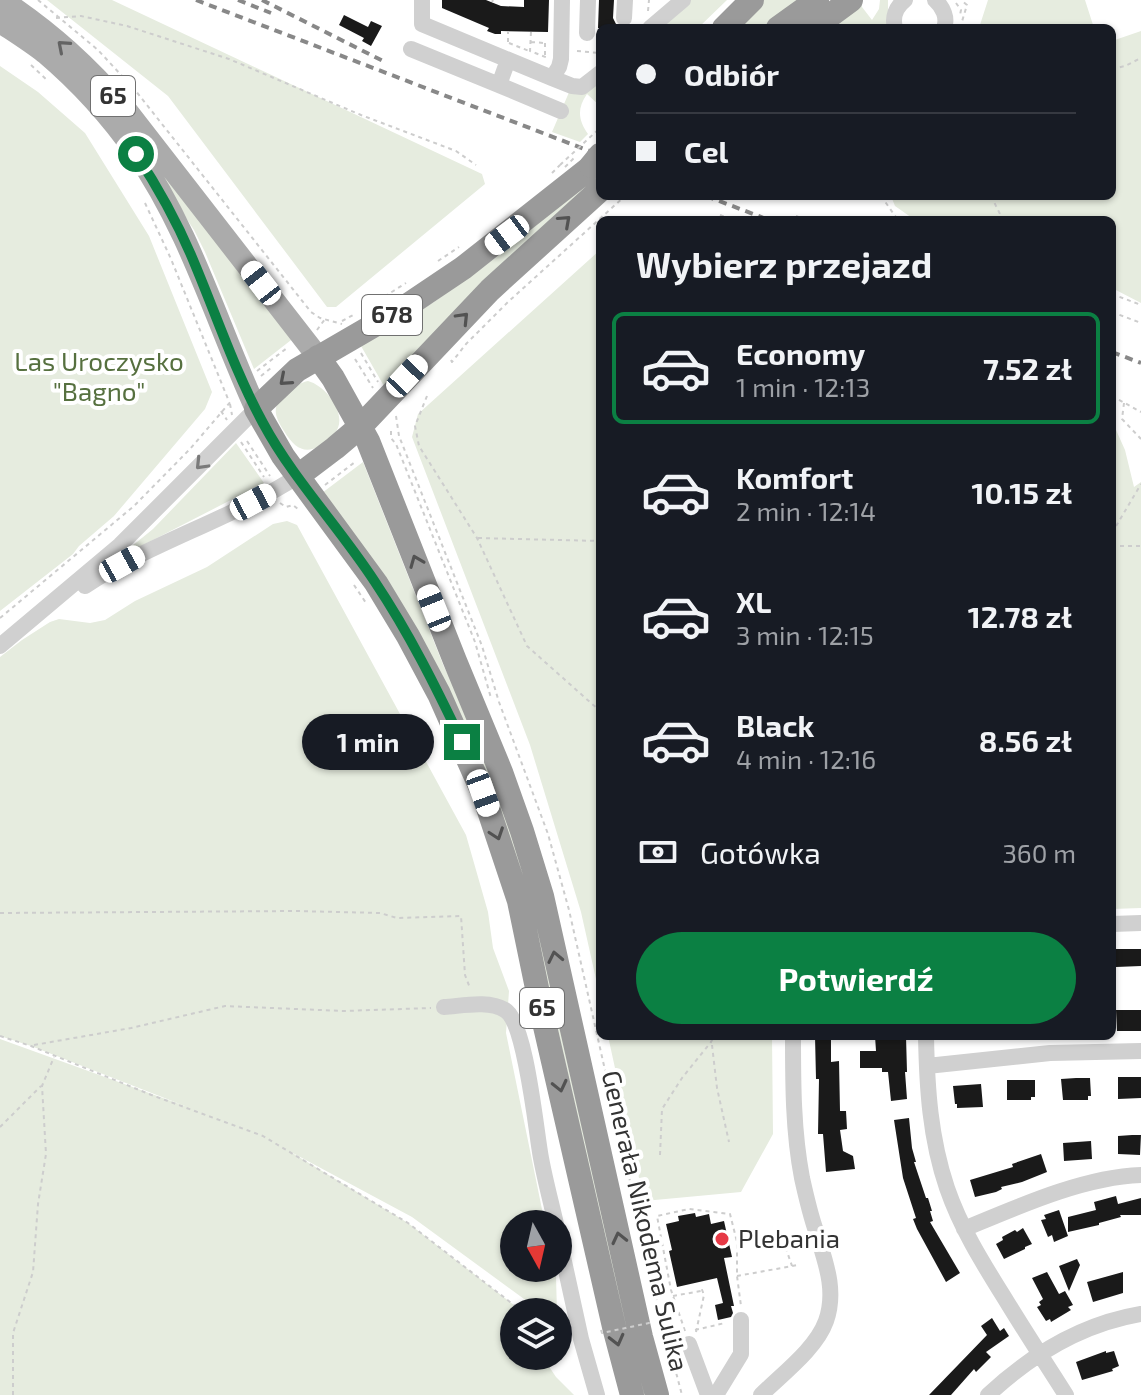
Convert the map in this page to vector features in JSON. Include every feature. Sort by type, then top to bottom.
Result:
[{"type":"highway","points":[[728,24],[752,0]]},
{"type":"highway","points":[[784,24],[817,0]]},
{"type":"highway","points":[[818,24],[851,0]]},
{"type":"highway","name":"678","points":[[241,407],[449,278],[507,235],[586,164]]},
{"type":"highway","name":"678","points":[[298,476],[361,426],[490,290],[600,201]]},
{"type":"highway","name":"65","points":[[318,357],[361,426]]},
{"type":"highway","name":"65","points":[[241,407],[273,440],[298,476]]},
{"type":"highway","name":"Generała Nikodema Sulika","points":[[361,426],[501,772],[542,896],[641,1337],[657,1395]]},
{"type":"highway","name":"Generała Nikodema Sulika","points":[[298,476],[369,573],[408,636],[450,718],[487,805],[521,909],[611,1316],[632,1395]]},
{"type":"main road","name":"65","points":[[2,0],[63,44],[127,111],[318,357]]},
{"type":"main road","name":"65","points":[[0,22],[44,52],[69,75],[112,121],[136,154],[167,204],[190,252],[241,407]]},
{"type":"street","points":[[422,0],[422,24],[556,71],[572,86],[582,87],[596,76]]},
{"type":"street","points":[[556,71],[562,0]]},
{"type":"street","points":[[587,33],[588,0]]},
{"type":"street","points":[[624,18],[625,0]]},
{"type":"street","points":[[655,24],[683,0]]},
{"type":"street","points":[[895,24],[899,2]]},
{"type":"street","points":[[411,49],[561,111]]},
{"type":"street","points":[[499,85],[508,52]]},
{"type":"street","points":[[0,646],[120,545],[241,407]]},
{"type":"street","points":[[14,634],[98,577],[146,550],[233,512],[298,476]]},
{"type":"street","points":[[1116,924],[1141,923]]},
{"type":"street","points":[[444,1007],[490,1006],[505,1010],[514,1021],[533,1099],[541,1158],[553,1210]]},
{"type":"street","points":[[761,1395],[821,1333],[831,1301],[828,1270],[800,1166],[794,1102],[793,1040]]},
{"type":"street","points":[[926,1040],[928,1101],[947,1189],[986,1269],[1066,1395]]},
{"type":"street","points":[[927,1066],[1050,1053],[1141,1051]]},
{"type":"street","points":[[964,1229],[1072,1188],[1102,1179],[1141,1175]]},
{"type":"street","points":[[569,1282],[597,1395]]},
{"type":"street","points":[[988,1395],[1039,1353],[1086,1329],[1141,1314]]},
{"type":"street","points":[[716,1395],[741,1354],[736,1321]]},
{"type":"street","points":[[689,1344],[708,1395]]},
{"type":"path","points":[[38,0],[98,50],[135,90],[311,312],[341,324],[347,330]]},
{"type":"path","points":[[948,9],[961,0]]},
{"type":"path","points":[[948,9],[969,0]]},
{"type":"path","points":[[51,17],[81,16],[127,26],[229,59],[456,151],[476,165]]},
{"type":"path","points":[[530,51],[531,32]]},
{"type":"path","points":[[508,52],[530,51],[556,71]]},
{"type":"path","points":[[1116,68],[1141,58]]},
{"type":"path","points":[[27,62],[50,82]]},
{"type":"path","points":[[550,175],[586,164],[596,138]]},
{"type":"path","points":[[603,216],[621,200]]},
{"type":"path","points":[[145,202],[228,399]]},
{"type":"path","points":[[539,267],[462,343],[450,360],[452,362],[528,283],[596,222]]},
{"type":"path","points":[[429,268],[459,246]]},
{"type":"path","points":[[365,308],[406,283]]},
{"type":"path","points":[[1116,296],[1141,305]]},
{"type":"path","points":[[1116,314],[1141,323]]},
{"type":"path","points":[[342,321],[354,315]]},
{"type":"path","points":[[317,331],[325,319]]},
{"type":"path","points":[[357,347],[382,389]]},
{"type":"path","points":[[254,374],[286,348]]},
{"type":"path","points":[[351,351],[377,394]]},
{"type":"path","points":[[427,396],[415,426],[419,446],[477,538],[527,646],[596,707]]},
{"type":"path","points":[[1116,398],[1141,412]]},
{"type":"path","points":[[1124,403],[1122,419],[1141,439]]},
{"type":"path","points":[[230,404],[241,407]]},
{"type":"path","points":[[0,618],[134,506],[190,449],[221,411],[241,407]]},
{"type":"path","points":[[221,411],[228,422]]},
{"type":"path","points":[[390,426],[397,425]]},
{"type":"path","points":[[243,434],[272,480]]},
{"type":"path","points":[[239,439],[268,483]]},
{"type":"path","points":[[318,491],[361,457]]},
{"type":"path","points":[[1116,526],[1141,484]]},
{"type":"path","points":[[284,499],[284,502],[290,502]]},
{"type":"path","points":[[278,500],[283,506],[293,505],[299,509]]},
{"type":"path","points":[[477,538],[596,541]]},
{"type":"path","points":[[1116,546],[1141,546]]},
{"type":"path","points":[[353,584],[367,605]]},
{"type":"path","points":[[0,913],[296,911],[380,913],[397,918],[461,916],[465,975],[476,1005]]},
{"type":"path","points":[[31,1046],[131,1028],[225,1006],[343,1011],[444,1007]]},
{"type":"path","points":[[0,1036],[263,1136],[408,1223],[505,1298]]},
{"type":"path","points":[[711,1042],[729,1142]]},
{"type":"path","points":[[660,1155],[662,1109],[711,1042]]},
{"type":"path","points":[[0,1127],[42,1086],[55,1056]]},
{"type":"path","points":[[13,1395],[13,1333],[33,1272],[38,1204],[46,1154],[42,1086]]},
{"type":"path","points":[[673,1296],[702,1288],[704,1295],[695,1330],[736,1321],[737,1242],[730,1214],[689,1209],[657,1216],[673,1296],[689,1344]]},
{"type":"path","points":[[783,1240],[792,1266]]},
{"type":"path","points":[[737,1276],[798,1265]]},
{"type":"path","points":[[601,1330],[602,1333],[649,1323],[648,1319]]},
{"type":"green space","points":[[47,0],[112,0],[482,174],[485,184],[336,307],[327,307],[168,96]]},
{"type":"green space","points":[[688,0],[727,0],[702,24],[660,24]]},
{"type":"green space","points":[[761,0],[803,0],[770,24],[736,24]]},
{"type":"green space","points":[[880,0],[888,0],[888,24],[829,24],[862,3],[872,20],[879,9]]},
{"type":"green space","points":[[988,0],[1085,0],[1093,24],[980,24]]},
{"type":"green space","points":[[1141,31],[1141,303],[1116,290],[1116,216],[909,216],[895,206],[893,200],[1116,200],[1116,40]]},
{"type":"green space","name":"Las Uroczysko \"Bagno\"","points":[[0,66],[38,92],[85,133],[149,236],[212,392],[205,409],[114,516],[73,554],[0,611]]},
{"type":"green space","points":[[596,77],[596,102],[587,94],[580,109],[582,124],[588,134],[580,142],[552,132],[570,90]]},
{"type":"green space","points":[[134,139],[295,337],[254,369],[194,230]]},
{"type":"green space","points":[[590,180],[594,183],[384,386],[361,346],[434,302],[502,253]]},
{"type":"green space","points":[[596,254],[596,979],[581,912],[530,745],[412,437],[418,414]]},
{"type":"green space","points":[[308,381],[329,395],[339,419],[334,434],[319,446],[307,450],[290,439],[278,420],[276,407],[282,398]]},
{"type":"green space","points":[[1116,430],[1125,450],[1134,487],[1141,482],[1141,908],[1116,909]]},
{"type":"green space","points":[[236,443],[264,483],[116,559],[153,529]]},
{"type":"green space","points":[[363,462],[444,667],[469,713],[524,862],[650,1395],[641,1395],[516,863],[322,493]]},
{"type":"green space","points":[[287,521],[297,525],[466,835],[488,912],[493,948],[509,991],[506,1033],[542,1210],[500,1210],[500,1281],[412,1217],[289,1151],[408,1223],[505,1298],[500,1298],[500,1370],[551,1370],[574,1395],[0,1395],[0,1039],[185,1106],[0,1036],[0,657],[50,622],[59,619],[90,623],[105,620],[135,601],[207,567],[273,524]]},
{"type":"green space","points":[[609,1040],[772,1040],[773,1134],[741,1192],[644,1201]]},
{"type":"green space","points":[[501,1282],[556,1282],[556,1298],[523,1298]]},
{"type":"building","points":[[442,0],[486,0],[501,6],[524,7],[524,0],[549,0],[548,32],[501,31],[501,34],[495,34],[487,31],[489,28],[442,8]]},
{"type":"building","points":[[599,0],[614,0],[613,18],[616,24],[598,24]]},
{"type":"building","points":[[344,15],[368,27],[371,21],[382,26],[371,46],[362,41],[364,38],[339,25]]},
{"type":"building","points":[[1116,949],[1141,949],[1141,966],[1116,967]]},
{"type":"building","points":[[1116,1010],[1141,1010],[1141,1031],[1117,1031]]},
{"type":"building","points":[[815,1040],[831,1040],[831,1062],[839,1061],[840,1111],[846,1111],[847,1129],[840,1130],[843,1151],[853,1156],[855,1169],[826,1172],[823,1134],[818,1134],[819,1079],[816,1079]]},
{"type":"building","points":[[875,1040],[906,1040],[907,1099],[891,1101],[888,1072],[882,1072],[882,1068],[860,1068],[860,1051],[876,1051]]},
{"type":"building","points":[[1118,1077],[1141,1077],[1141,1098],[1118,1099]]},
{"type":"building","points":[[1090,1078],[1091,1096],[1088,1100],[1063,1100],[1061,1079]]},
{"type":"building","points":[[1007,1080],[1035,1080],[1035,1097],[1031,1100],[1007,1100]]},
{"type":"building","points":[[981,1084],[983,1107],[957,1108],[953,1086]]},
{"type":"building","points":[[909,1118],[914,1162],[932,1211],[933,1221],[930,1222],[960,1273],[946,1282],[917,1229],[903,1178],[894,1120]]},
{"type":"building","points":[[1141,1135],[1140,1155],[1118,1154],[1118,1136]]},
{"type":"building","points":[[1091,1141],[1092,1159],[1064,1161],[1063,1143]]},
{"type":"building","points":[[1041,1154],[1047,1172],[975,1197],[970,1180],[1013,1167],[1012,1164]]},
{"type":"building","points":[[1116,1196],[1118,1204],[1141,1198],[1141,1215],[1120,1215],[1099,1225],[1068,1232],[1068,1217],[1096,1210],[1094,1202]]},
{"type":"building","points":[[1059,1210],[1068,1236],[1054,1242],[1052,1235],[1048,1237],[1041,1220],[1046,1219],[1044,1215]]},
{"type":"building","points":[[695,1213],[696,1217],[709,1214],[711,1224],[724,1221],[732,1257],[724,1258],[734,1306],[731,1306],[731,1317],[718,1320],[715,1305],[723,1303],[717,1278],[677,1287],[666,1224],[679,1221],[678,1216]]},
{"type":"building","points":[[1023,1228],[1032,1244],[1004,1259],[996,1244],[1003,1240],[1002,1237]]},
{"type":"building","points":[[1077,1259],[1080,1265],[1069,1291],[1059,1266]]},
{"type":"building","points":[[1047,1272],[1059,1294],[1065,1291],[1073,1305],[1068,1307],[1071,1310],[1051,1322],[1050,1319],[1046,1321],[1037,1307],[1043,1299],[1032,1278]]},
{"type":"building","points":[[1123,1272],[1123,1293],[1093,1302],[1087,1282]]},
{"type":"building","points":[[992,1318],[1000,1331],[1004,1328],[1009,1336],[986,1352],[991,1357],[976,1372],[974,1369],[951,1395],[929,1395],[987,1335],[981,1326]]},
{"type":"building","points":[[1114,1351],[1119,1366],[1113,1371],[1082,1380],[1076,1362]]},
{"type":"railway","points":[[196,0],[596,153]]},
{"type":"railway","points":[[238,0],[271,13]]},
{"type":"railway","points":[[262,0],[383,61]]},
{"type":"railway","points":[[716,200],[758,216]]},
{"type":"railway","points":[[1116,354],[1141,363]]},
{"type":"place","name":"Plebania","points":[[722,1239]]},
{"type":"route","points":[[136,154],[167,204],[190,252],[262,422],[283,456],[376,583],[408,636],[462,742]]}]
